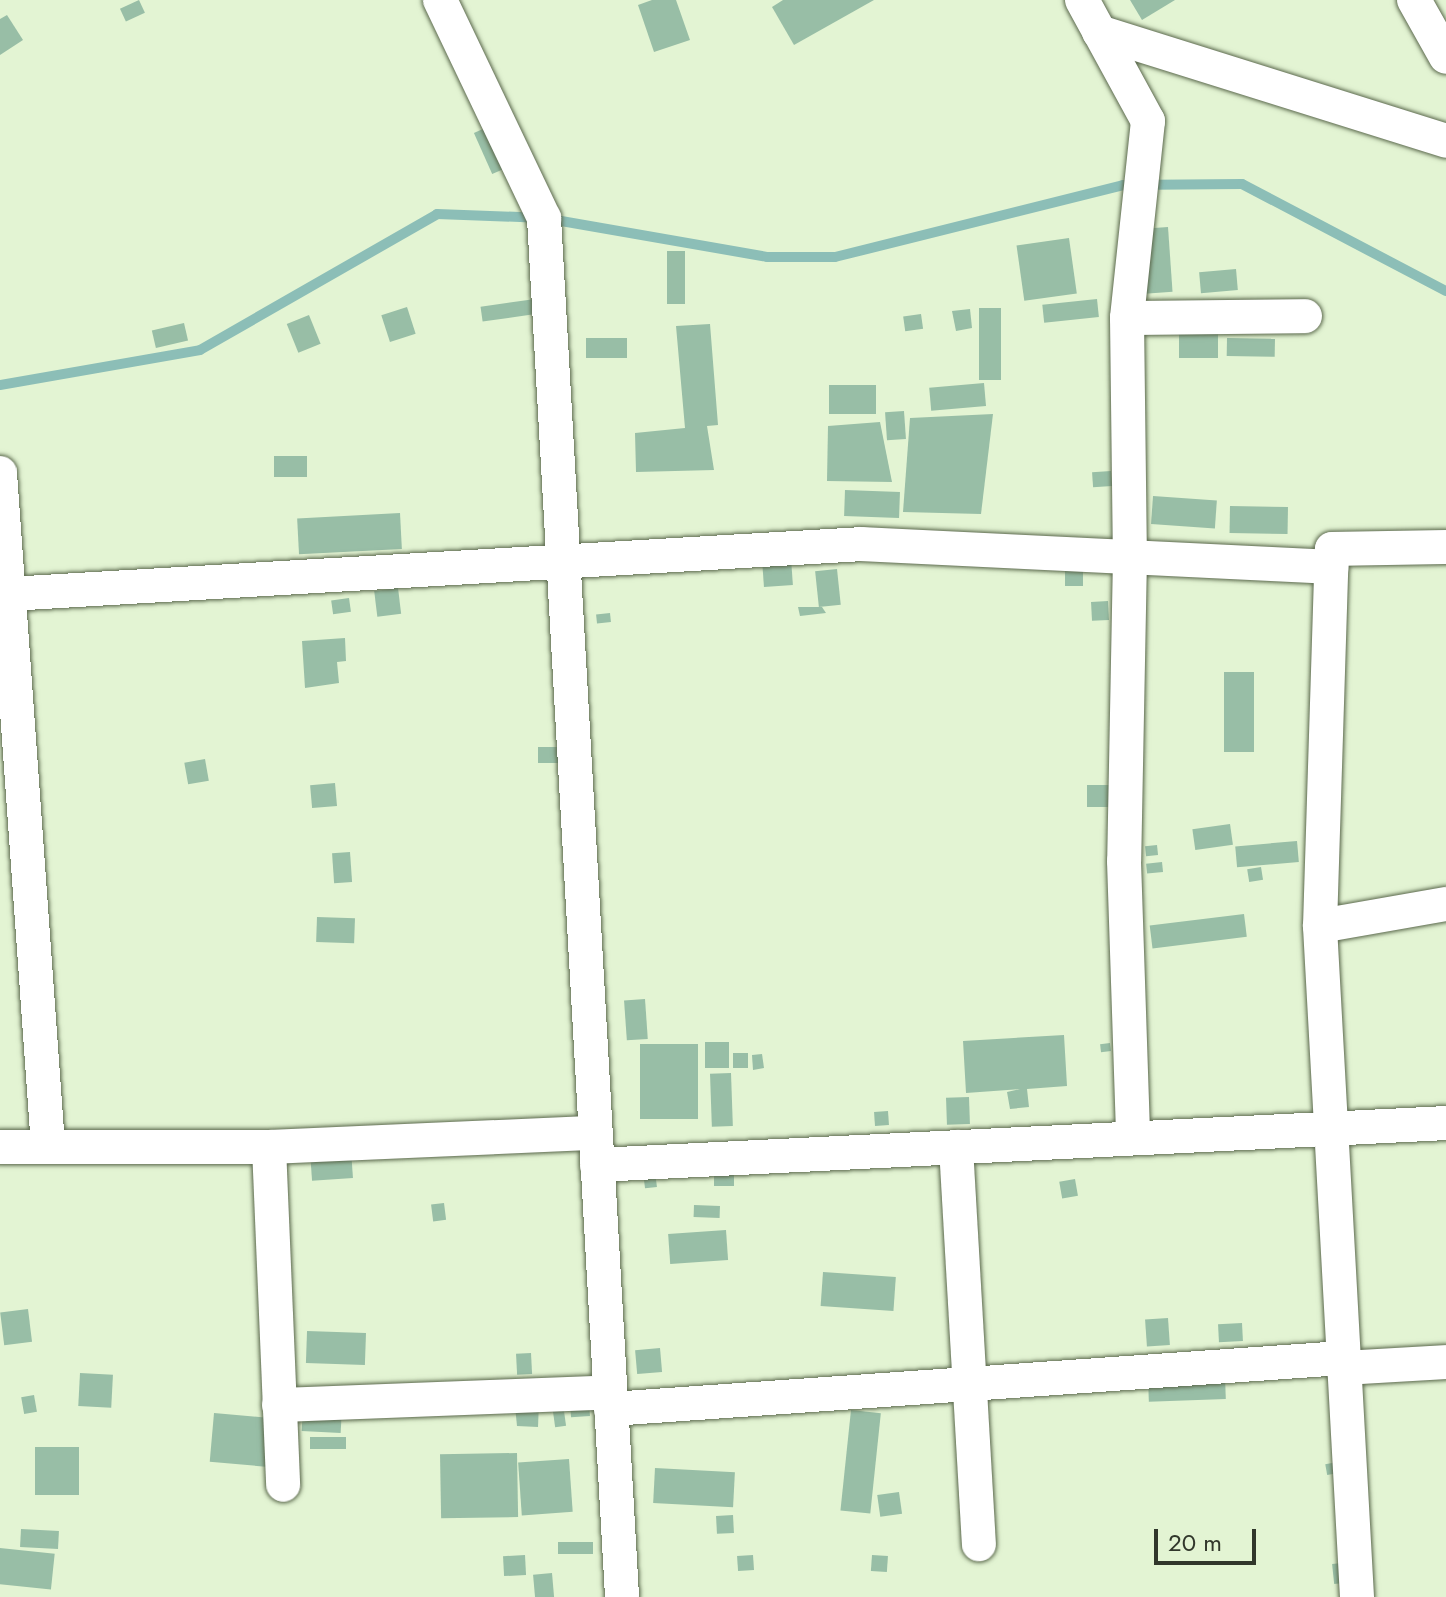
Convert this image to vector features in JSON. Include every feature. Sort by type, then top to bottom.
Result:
[{"type":"street","points":[[440,0],[544,218],[622,1597]]},
{"type":"street","points":[[1082,0],[1148,121],[1127,318],[1130,557],[1124,861],[1133,1138]]},
{"type":"street","points":[[1414,0],[1446,57]]},
{"type":"street","points":[[1099,32],[1446,141]]},
{"type":"street","points":[[1127,318],[1305,316]]},
{"type":"street","points":[[0,473],[48,1146]]},
{"type":"street","points":[[9,594],[862,544],[1331,567]]},
{"type":"street","points":[[1357,1597],[1320,926],[1332,549],[1446,547]]},
{"type":"street","points":[[1320,926],[1446,904]]},
{"type":"street","points":[[0,1147],[956,1147],[1446,1123]]},
{"type":"street","points":[[269,1147],[283,1485]]},
{"type":"street","points":[[956,1147],[979,1544]]},
{"type":"street","points":[[279,1405],[610,1400],[969,1385],[1343,1363],[1446,1362]]},
{"type":"building","points":[[139,0],[145,13],[126,22],[120,9]]},
{"type":"building","points":[[652,0],[676,0],[690,40],[654,52],[638,5]]},
{"type":"building","points":[[783,0],[874,0],[794,45],[772,7]]},
{"type":"building","points":[[1130,0],[1175,0],[1142,20]]},
{"type":"building","points":[[7,15],[23,40],[0,55],[0,19]]},
{"type":"building","points":[[494,124],[512,165],[492,174],[474,133]]},
{"type":"building","points":[[1168,227],[1173,292],[1145,294],[1140,229]]},
{"type":"building","points":[[1069,238],[1077,293],[1024,301],[1017,245]]},
{"type":"building","points":[[667,251],[685,251],[685,304],[667,304]]},
{"type":"building","points":[[1236,269],[1238,290],[1201,293],[1199,272]]},
{"type":"building","points":[[535,299],[537,314],[483,322],[481,307]]},
{"type":"building","points":[[1097,299],[1099,317],[1044,323],[1042,305]]},
{"type":"building","points":[[407,307],[416,334],[390,342],[381,315]]},
{"type":"building","points":[[979,308],[1001,308],[1001,380],[979,380]]},
{"type":"building","points":[[970,309],[972,328],[956,331],[952,311]]},
{"type":"building","points":[[921,314],[923,329],[905,331],[903,317]]},
{"type":"building","points":[[309,315],[321,344],[298,353],[287,324]]},
{"type":"building","points":[[184,323],[188,341],[156,348],[152,330]]},
{"type":"building","points":[[710,324],[718,425],[707,426],[714,470],[636,472],[635,433],[685,428],[676,326]]},
{"type":"building","points":[[1179,332],[1218,332],[1218,358],[1179,358]]},
{"type":"building","points":[[586,338],[627,338],[627,358],[586,358]]},
{"type":"building","points":[[1227,338],[1275,339],[1275,357],[1227,356]]},
{"type":"building","points":[[984,383],[986,406],[931,411],[929,388]]},
{"type":"building","points":[[829,385],[876,385],[876,414],[829,414]]},
{"type":"building","points":[[904,411],[906,439],[887,440],[885,412]]},
{"type":"building","points":[[993,414],[981,514],[903,512],[910,418]]},
{"type":"building","points":[[880,422],[892,482],[827,481],[828,426]]},
{"type":"building","points":[[274,456],[307,456],[307,477],[274,477]]},
{"type":"building","points":[[1111,471],[1112,486],[1093,487],[1092,472]]},
{"type":"building","points":[[845,490],[900,492],[899,518],[844,516]]},
{"type":"building","points":[[1153,496],[1217,500],[1215,528],[1151,524]]},
{"type":"building","points":[[1230,506],[1288,507],[1288,534],[1230,533]]},
{"type":"building","points":[[400,513],[402,549],[299,554],[297,518]]},
{"type":"building","points":[[791,558],[793,585],[764,587],[762,560]]},
{"type":"building","points":[[1065,568],[1083,568],[1083,586],[1065,586]]},
{"type":"building","points":[[837,569],[841,605],[819,607],[815,571]]},
{"type":"building","points":[[398,588],[401,614],[377,617],[374,591]]},
{"type":"building","points":[[349,598],[351,612],[333,614],[331,601]]},
{"type":"building","points":[[1108,601],[1109,620],[1092,621],[1091,602]]},
{"type":"building","points":[[798,607],[822,607],[826,613],[800,616]]},
{"type":"building","points":[[610,613],[611,622],[597,623],[596,614]]},
{"type":"building","points":[[345,638],[346,661],[337,662],[339,683],[305,688],[302,641]]},
{"type":"building","points":[[1224,672],[1254,672],[1254,752],[1224,752]]},
{"type":"building","points":[[538,747],[559,747],[559,763],[538,763]]},
{"type":"building","points":[[205,759],[209,781],[188,784],[184,763]]},
{"type":"building","points":[[335,783],[337,806],[312,808],[310,785]]},
{"type":"building","points":[[1087,785],[1110,785],[1110,807],[1087,807]]},
{"type":"building","points":[[1230,824],[1233,845],[1195,850],[1192,829]]},
{"type":"building","points":[[1297,841],[1299,862],[1237,867],[1235,846]]},
{"type":"building","points":[[1157,845],[1158,855],[1146,856],[1145,846]]},
{"type":"building","points":[[350,852],[352,882],[334,883],[332,853]]},
{"type":"building","points":[[1162,862],[1163,872],[1147,874],[1146,864]]},
{"type":"building","points":[[1261,867],[1263,880],[1249,882],[1247,869]]},
{"type":"building","points":[[1244,914],[1247,937],[1153,948],[1150,926]]},
{"type":"building","points":[[317,917],[355,918],[354,943],[316,942]]},
{"type":"building","points":[[645,999],[648,1039],[627,1040],[624,1000]]},
{"type":"building","points":[[1064,1035],[1067,1086],[1027,1089],[1029,1107],[1010,1109],[1007,1092],[1020,1089],[966,1093],[963,1041]]},
{"type":"building","points":[[705,1042],[729,1042],[729,1068],[705,1068]]},
{"type":"building","points":[[1110,1043],[1111,1051],[1101,1052],[1100,1044]]},
{"type":"building","points":[[640,1044],[698,1044],[698,1119],[640,1119]]},
{"type":"building","points":[[733,1053],[748,1053],[748,1068],[733,1068]]},
{"type":"building","points":[[762,1054],[764,1068],[753,1070],[752,1055]]},
{"type":"building","points":[[731,1073],[733,1126],[712,1127],[710,1074]]},
{"type":"building","points":[[969,1097],[970,1124],[947,1125],[946,1098]]},
{"type":"building","points":[[888,1111],[889,1125],[875,1126],[874,1112]]},
{"type":"building","points":[[351,1150],[353,1178],[312,1181],[310,1153]]},
{"type":"building","points":[[714,1163],[734,1163],[734,1186],[714,1186]]},
{"type":"building","points":[[655,1171],[657,1187],[645,1188],[643,1172]]},
{"type":"building","points":[[1075,1179],[1078,1196],[1062,1199],[1059,1182]]},
{"type":"building","points":[[444,1203],[446,1220],[433,1221],[431,1205]]},
{"type":"building","points":[[694,1205],[720,1206],[720,1218],[694,1217]]},
{"type":"building","points":[[726,1230],[728,1260],[670,1264],[668,1234]]},
{"type":"building","points":[[823,1272],[896,1277],[893,1311],[821,1306]]},
{"type":"building","points":[[28,1309],[32,1342],[4,1345],[0,1312]]},
{"type":"building","points":[[1168,1318],[1170,1345],[1147,1347],[1145,1320]]},
{"type":"building","points":[[1242,1323],[1243,1341],[1219,1342],[1218,1324]]},
{"type":"building","points":[[307,1331],[366,1333],[365,1365],[306,1363]]},
{"type":"building","points":[[660,1348],[662,1372],[637,1374],[635,1350]]},
{"type":"building","points":[[531,1353],[532,1374],[517,1375],[516,1354]]},
{"type":"building","points":[[80,1373],[113,1375],[111,1408],[78,1406]]},
{"type":"building","points":[[1225,1376],[1226,1399],[1149,1402],[1148,1379]]},
{"type":"building","points":[[34,1395],[37,1412],[24,1414],[21,1397]]},
{"type":"building","points":[[539,1402],[538,1427],[517,1426],[515,1406]]},
{"type":"building","points":[[589,1402],[590,1416],[571,1417],[570,1403]]},
{"type":"building","points":[[563,1404],[566,1426],[555,1427],[552,1406]]},
{"type":"building","points":[[303,1406],[342,1408],[341,1433],[302,1431]]},
{"type":"building","points":[[851,1410],[881,1413],[870,1514],[840,1510]]},
{"type":"building","points":[[214,1413],[273,1418],[269,1467],[210,1462]]},
{"type":"building","points":[[310,1437],[346,1437],[346,1449],[310,1449]]},
{"type":"building","points":[[35,1447],[79,1447],[79,1495],[35,1495]]},
{"type":"building","points":[[517,1453],[518,1517],[441,1518],[440,1454]]},
{"type":"building","points":[[569,1459],[573,1512],[522,1515],[518,1463]]},
{"type":"building","points":[[1343,1461],[1345,1472],[1327,1475],[1325,1464]]},
{"type":"building","points":[[655,1468],[735,1472],[733,1507],[653,1503]]},
{"type":"building","points":[[899,1492],[902,1514],[880,1517],[877,1495]]},
{"type":"building","points":[[733,1515],[734,1533],[717,1534],[716,1516]]},
{"type":"building","points":[[21,1529],[59,1531],[58,1549],[20,1547]]},
{"type":"building","points":[[558,1542],[593,1542],[593,1554],[558,1554]]},
{"type":"building","points":[[0,1548],[55,1554],[51,1590],[0,1584]]},
{"type":"building","points":[[525,1555],[526,1575],[504,1576],[503,1556]]},
{"type":"building","points":[[753,1555],[754,1570],[738,1571],[737,1556]]},
{"type":"building","points":[[872,1555],[888,1556],[887,1572],[871,1571]]},
{"type":"building","points":[[1351,1562],[1353,1582],[1334,1584],[1332,1564]]},
{"type":"building","points":[[552,1573],[554,1597],[535,1597],[533,1575]]},
{"type":"waterway","points":[[0,385],[200,350],[437,214],[544,218],[767,257],[835,257],[1123,185],[1242,184],[1446,291]]}]
